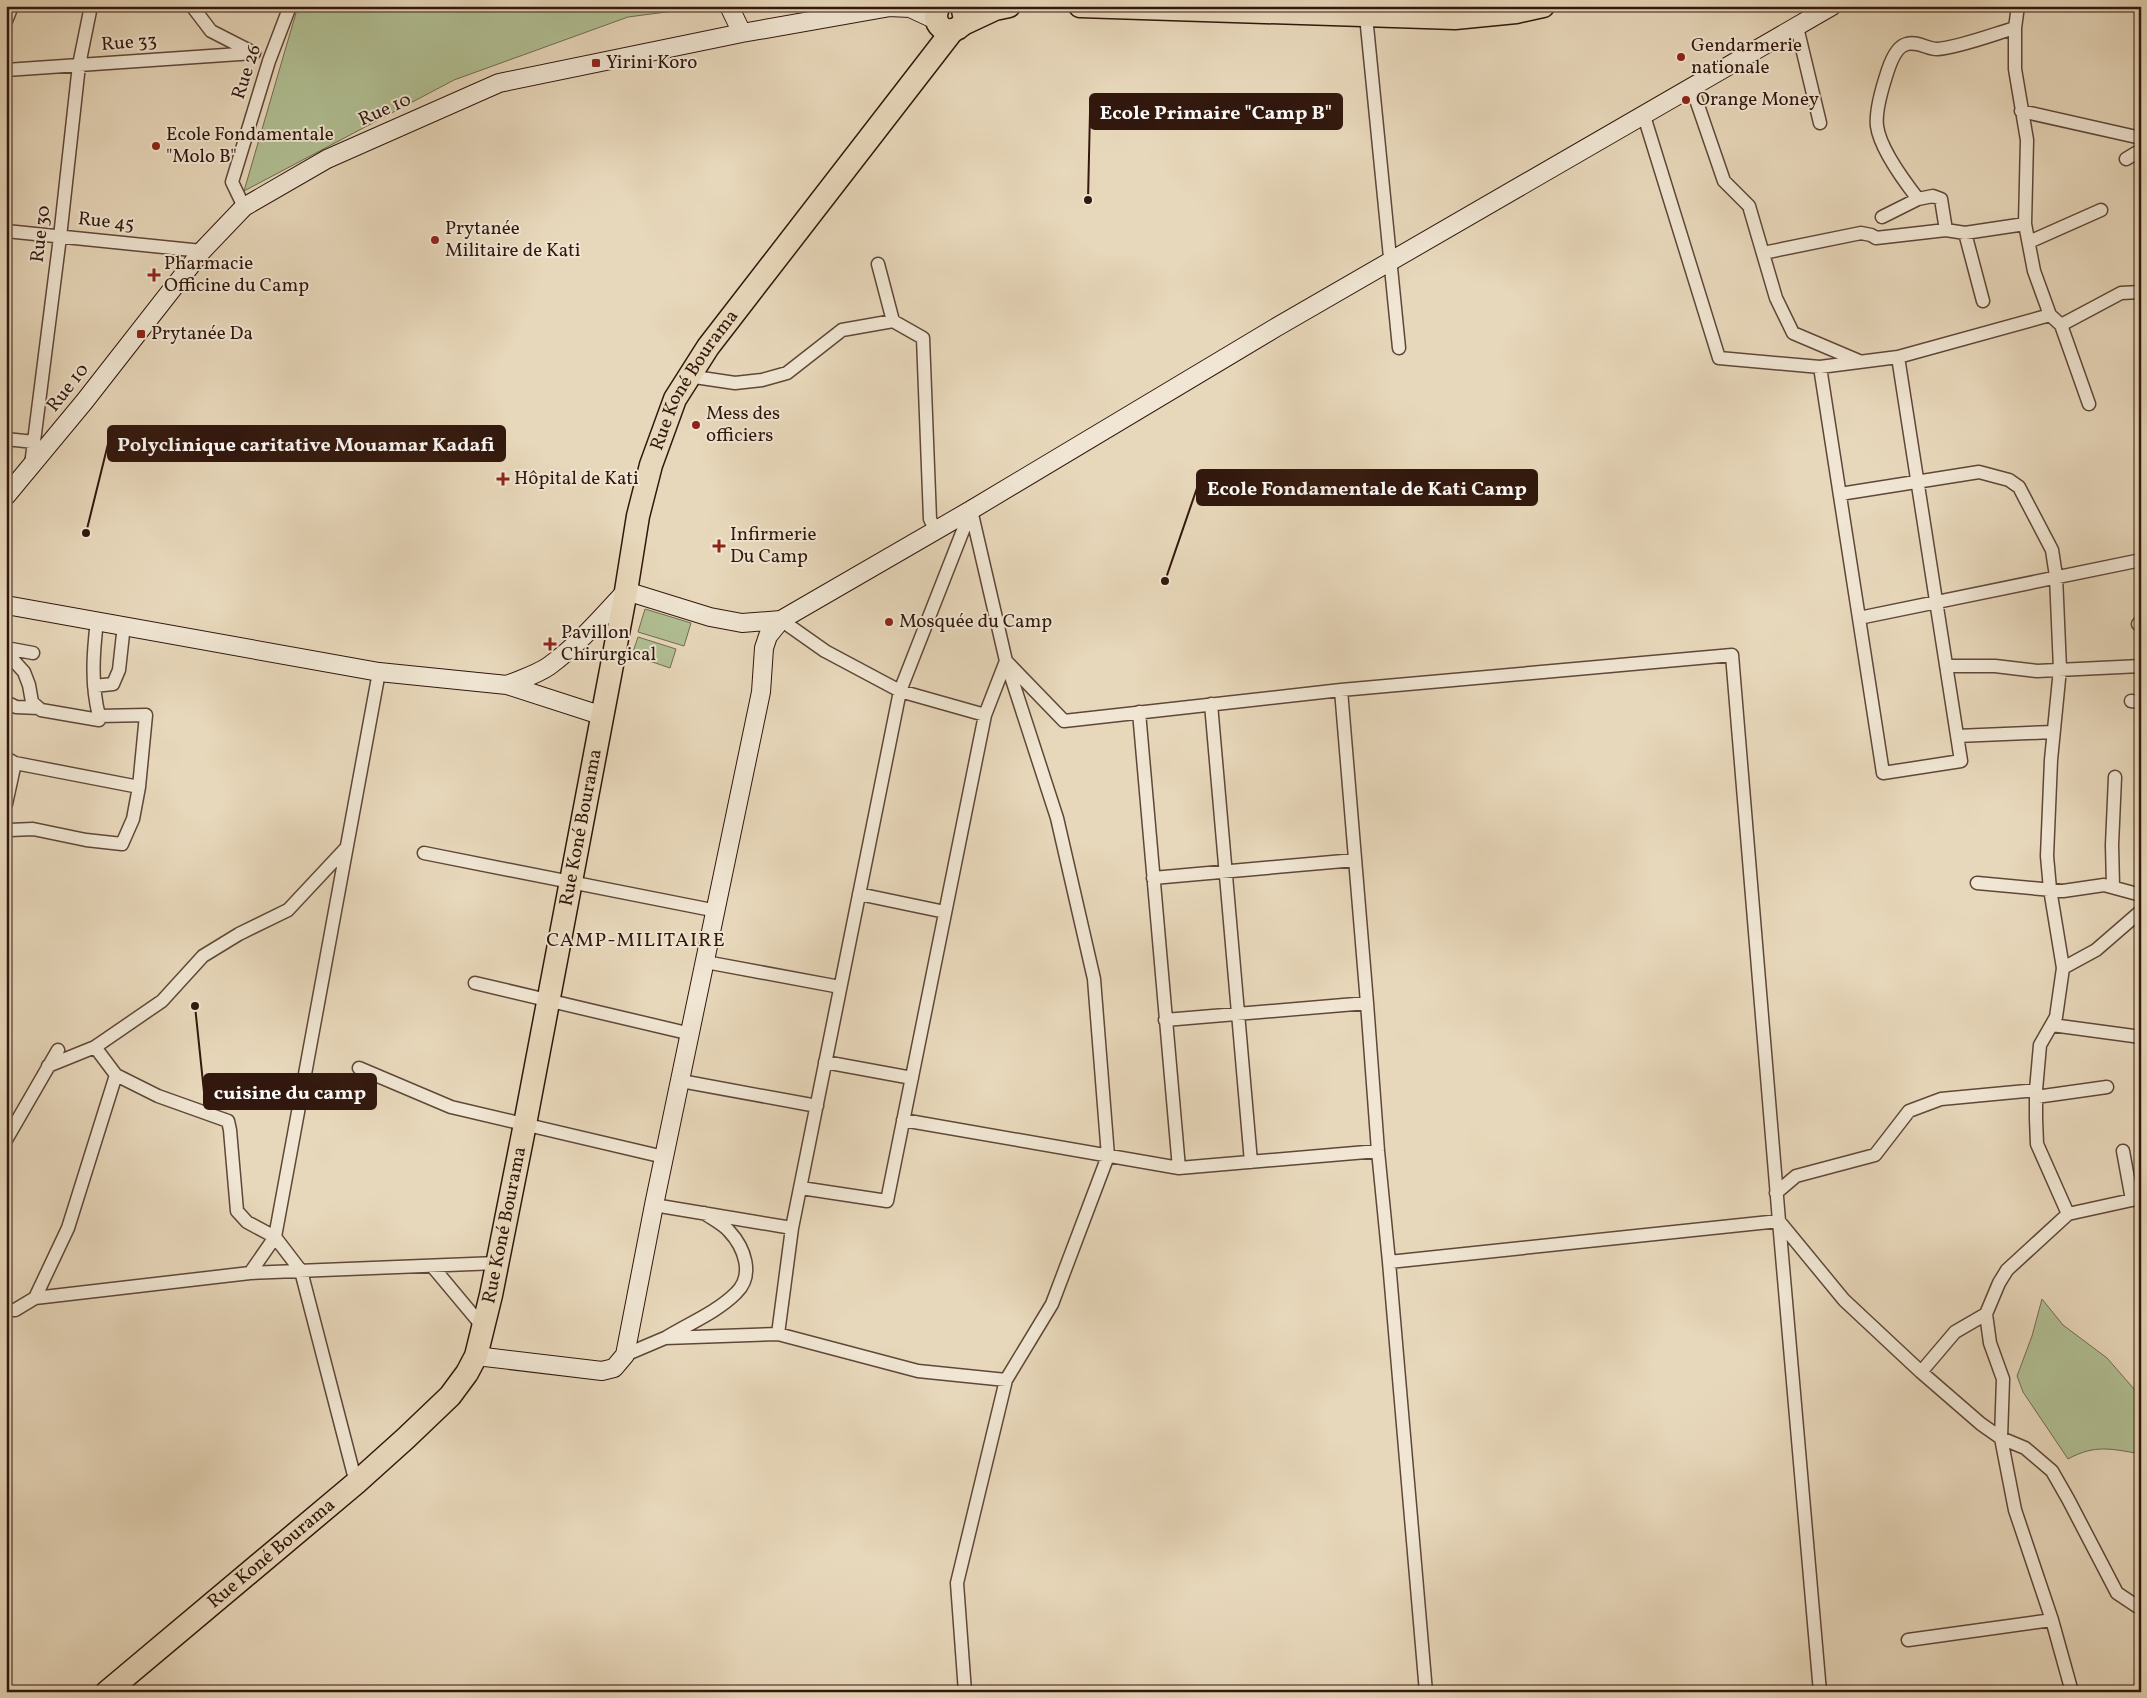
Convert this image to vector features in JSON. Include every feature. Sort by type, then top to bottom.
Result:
[{"type":"highway","name":"Rue Koné Bourama","points":[[106,1692],[406,1438],[450,1396],[467,1373],[476,1356],[483,1327],[525,1124],[603,716],[638,516],[651,465],[675,399],[708,347],[926,62],[948,18],[1009,6]]},
{"type":"highway","points":[[1080,6],[1455,18],[1516,12],[1543,6]]},
{"type":"street","points":[[6,21],[12,6]]},
{"type":"street","name":"Rue 30","points":[[31,468],[60,236],[78,65],[91,6]]},
{"type":"street","points":[[192,6],[211,31],[269,61]]},
{"type":"street","name":"Rue 26","points":[[244,207],[232,182],[269,61],[290,6]]},
{"type":"street","points":[[729,6],[742,33]]},
{"type":"street","points":[[625,1355],[654,1205],[717,911],[761,692],[764,648],[768,636],[781,620],[936,531],[1275,328],[1832,6]]},
{"type":"street","points":[[2018,6],[2015,28],[2014,69],[2027,140],[2025,224],[2034,271],[2050,315],[2061,325],[2089,404]]},
{"type":"street","name":"Rue 10","points":[[6,496],[31,468],[202,251],[244,207],[327,159],[499,83],[602,60],[893,7],[910,8],[948,18]]},
{"type":"street","points":[[1366,16],[1398,348]]},
{"type":"street","points":[[1797,27],[1820,123]]},
{"type":"street","points":[[1918,199],[1900,175],[1886,151],[1877,126],[1880,96],[1890,62],[1899,48],[1907,44],[1920,44],[1936,49],[2015,28]]},
{"type":"street","name":"Rue 33","points":[[6,70],[254,53]]},
{"type":"street","points":[[1692,88],[1724,181],[1749,206],[1776,298],[1793,333],[1860,362]]},
{"type":"street","points":[[2021,111],[2141,138]]},
{"type":"street","points":[[1644,116],[1719,358],[1820,367],[1860,362],[1898,357],[2050,315]]},
{"type":"street","points":[[2126,159],[2141,150]]},
{"type":"street","points":[[1882,218],[1918,199],[1933,196],[1941,200],[1946,230]]},
{"type":"street","points":[[2029,242],[2101,210]]},
{"type":"street","points":[[1763,253],[1861,233],[1876,238],[1946,230],[1965,233],[2025,224]]},
{"type":"street","name":"Rue 45","points":[[6,231],[202,251]]},
{"type":"street","points":[[1965,233],[1983,301]]},
{"type":"street","points":[[878,264],[893,321]]},
{"type":"street","points":[[2061,325],[2121,293],[2141,292]]},
{"type":"street","points":[[688,376],[735,383],[762,380],[787,373],[842,330],[893,321],[923,338],[930,519],[936,531]]},
{"type":"street","points":[[1820,367],[1883,773],[1961,761],[1898,357]]},
{"type":"street","points":[[6,439],[34,442]]},
{"type":"street","points":[[1840,494],[1979,472],[2009,480],[2019,487],[2052,550],[2056,576],[2060,670],[2053,732],[2047,856],[2050,889],[2063,968],[2056,1017],[2040,1044],[2036,1094],[2037,1144],[2068,1214]]},
{"type":"street","points":[[965,1692],[957,1583],[1006,1380],[1052,1304],[1108,1156],[1094,979],[1057,818],[1006,661],[971,510]]},
{"type":"street","points":[[778,1334],[792,1228],[900,691],[971,510]]},
{"type":"street","points":[[1859,618],[2141,560]]},
{"type":"street","points":[[507,685],[531,676],[549,666],[587,634],[626,591],[710,617],[742,623],[781,620],[825,651],[900,691],[985,715]]},
{"type":"street","points":[[6,605],[379,672],[507,685],[537,693],[603,716]]},
{"type":"street","points":[[6,650],[24,672],[32,702],[41,710],[99,720],[92,668],[97,620]]},
{"type":"street","points":[[742,623],[757,646],[762,664]]},
{"type":"street","points":[[94,686],[113,684],[118,670],[124,625]]},
{"type":"street","points":[[6,650],[33,653]]},
{"type":"street","points":[[1006,661],[1064,720],[1341,690],[1732,655],[1778,1220],[1820,1692]]},
{"type":"street","points":[[800,1188],[887,1201],[985,715],[1006,661]]},
{"type":"street","points":[[1946,666],[1996,666],[2037,670],[2141,666]]},
{"type":"street","points":[[250,1273],[275,1237],[379,672]]},
{"type":"street","points":[[531,676],[537,693]]},
{"type":"street","points":[[1341,690],[1378,1151],[1426,1692]]},
{"type":"street","points":[[6,702],[16,707],[39,708]]},
{"type":"street","points":[[1210,704],[1251,1162]]},
{"type":"street","points":[[1139,712],[1179,1168]]},
{"type":"street","points":[[6,828],[10,830],[33,829],[86,840],[122,844],[133,819],[139,787],[146,715],[99,716]]},
{"type":"street","points":[[1957,736],[2053,732]]},
{"type":"street","points":[[6,804],[8,759],[139,787]]},
{"type":"street","points":[[2113,886],[2112,845],[2115,777]]},
{"type":"street","points":[[48,1066],[96,1047],[162,1001],[203,956],[239,934],[288,910],[346,848]]},
{"type":"street","points":[[424,853],[717,911]]},
{"type":"street","points":[[1153,878],[1355,860]]},
{"type":"street","points":[[1977,882],[2063,891],[2081,887],[2113,886],[2141,895]]},
{"type":"street","points":[[859,894],[945,912]]},
{"type":"street","points":[[2063,968],[2096,950],[2141,911]]},
{"type":"street","points":[[710,963],[840,988]]},
{"type":"street","points":[[475,983],[691,1034]]},
{"type":"street","points":[[1165,1020],[1367,1003]]},
{"type":"street","points":[[2052,1025],[2141,1037]]},
{"type":"street","points":[[96,1047],[116,1075],[158,1096],[228,1121],[237,1211],[247,1222],[275,1237],[301,1271],[356,1482]]},
{"type":"street","points":[[6,1140],[58,1050]]},
{"type":"street","points":[[826,1062],[912,1078]]},
{"type":"street","points":[[359,1068],[451,1107],[664,1157]]},
{"type":"street","points":[[35,1298],[68,1228],[116,1075]]},
{"type":"street","points":[[681,1081],[817,1106]]},
{"type":"street","points":[[1776,1193],[1796,1176],[1875,1154],[1909,1111],[1942,1099],[2036,1094],[2107,1087]]},
{"type":"street","points":[[903,1120],[1179,1168],[1378,1151]]},
{"type":"street","points":[[2072,1692],[2052,1620],[2015,1510],[2001,1438],[2003,1379],[1990,1343],[1986,1314],[1999,1283],[2007,1270],[2068,1214],[2136,1199],[2124,1151]]},
{"type":"street","points":[[654,1205],[792,1228]]},
{"type":"street","points":[[476,1356],[602,1371],[614,1368],[625,1355],[665,1338],[722,1306],[738,1292],[747,1273],[746,1257],[729,1230],[704,1213]]},
{"type":"street","points":[[1389,1262],[1778,1220]]},
{"type":"street","points":[[1778,1220],[1844,1300],[1920,1372],[1982,1424],[2001,1438],[2025,1448],[2052,1471],[2117,1593],[2141,1609]]},
{"type":"street","points":[[6,1310],[14,1310],[35,1298],[250,1273],[497,1263]]},
{"type":"street","points":[[432,1266],[483,1327]]},
{"type":"street","points":[[1920,1372],[1955,1332],[1986,1314]]},
{"type":"street","points":[[665,1338],[778,1334],[918,1371],[1006,1380]]},
{"type":"street","points":[[1908,1640],[2052,1620]]},
{"type":"green space","points":[[298,6],[712,6],[628,17],[454,80],[244,191]]},
{"type":"green space","points":[[645,609],[691,623],[684,646],[638,632]]},
{"type":"green space","points":[[638,637],[676,649],[670,668],[632,655]]},
{"type":"green space","points":[[2042,1299],[2063,1325],[2107,1358],[2141,1397],[2141,1454],[2104,1449],[2087,1451],[2068,1459],[2023,1392],[2017,1376],[2032,1336]]},
{"type":"place","name":"Gendarmerie nationale","points":[[1681,57]]},
{"type":"place","name":"Yirini Koro","points":[[596,63]]},
{"type":"place","name":"Orange Money","points":[[1686,100]]},
{"type":"place","name":"Ecole Fondamentale \"Molo B\"","points":[[156,146]]},
{"type":"place","name":"Ecole Primaire \"Camp B\"","points":[[1088,200]]},
{"type":"place","name":"Prytanée Militaire de Kati","points":[[435,240]]},
{"type":"place","name":"Pharmacie Officine du Camp","points":[[154,275]]},
{"type":"place","name":"Prytanée Da","points":[[141,334]]},
{"type":"place","name":"Mess des officiers","points":[[696,425]]},
{"type":"place","name":"Hôpital de Kati","points":[[503,479]]},
{"type":"place","name":"Polyclinique caritative Mouamar Kadafi","points":[[86,533]]},
{"type":"place","name":"Infirmerie Du Camp","points":[[719,546]]},
{"type":"place","name":"Ecole Fondamentale de Kati Camp","points":[[1165,581]]},
{"type":"place","name":"Mosquée du Camp","points":[[889,622]]},
{"type":"place","name":"Pavillon Chirurgical","points":[[550,644]]},
{"type":"place","name":"cuisine du camp","points":[[195,1006]]},
{"type":"district","name":"CAMP-MILITAIRE","points":[[636,941]]}]
